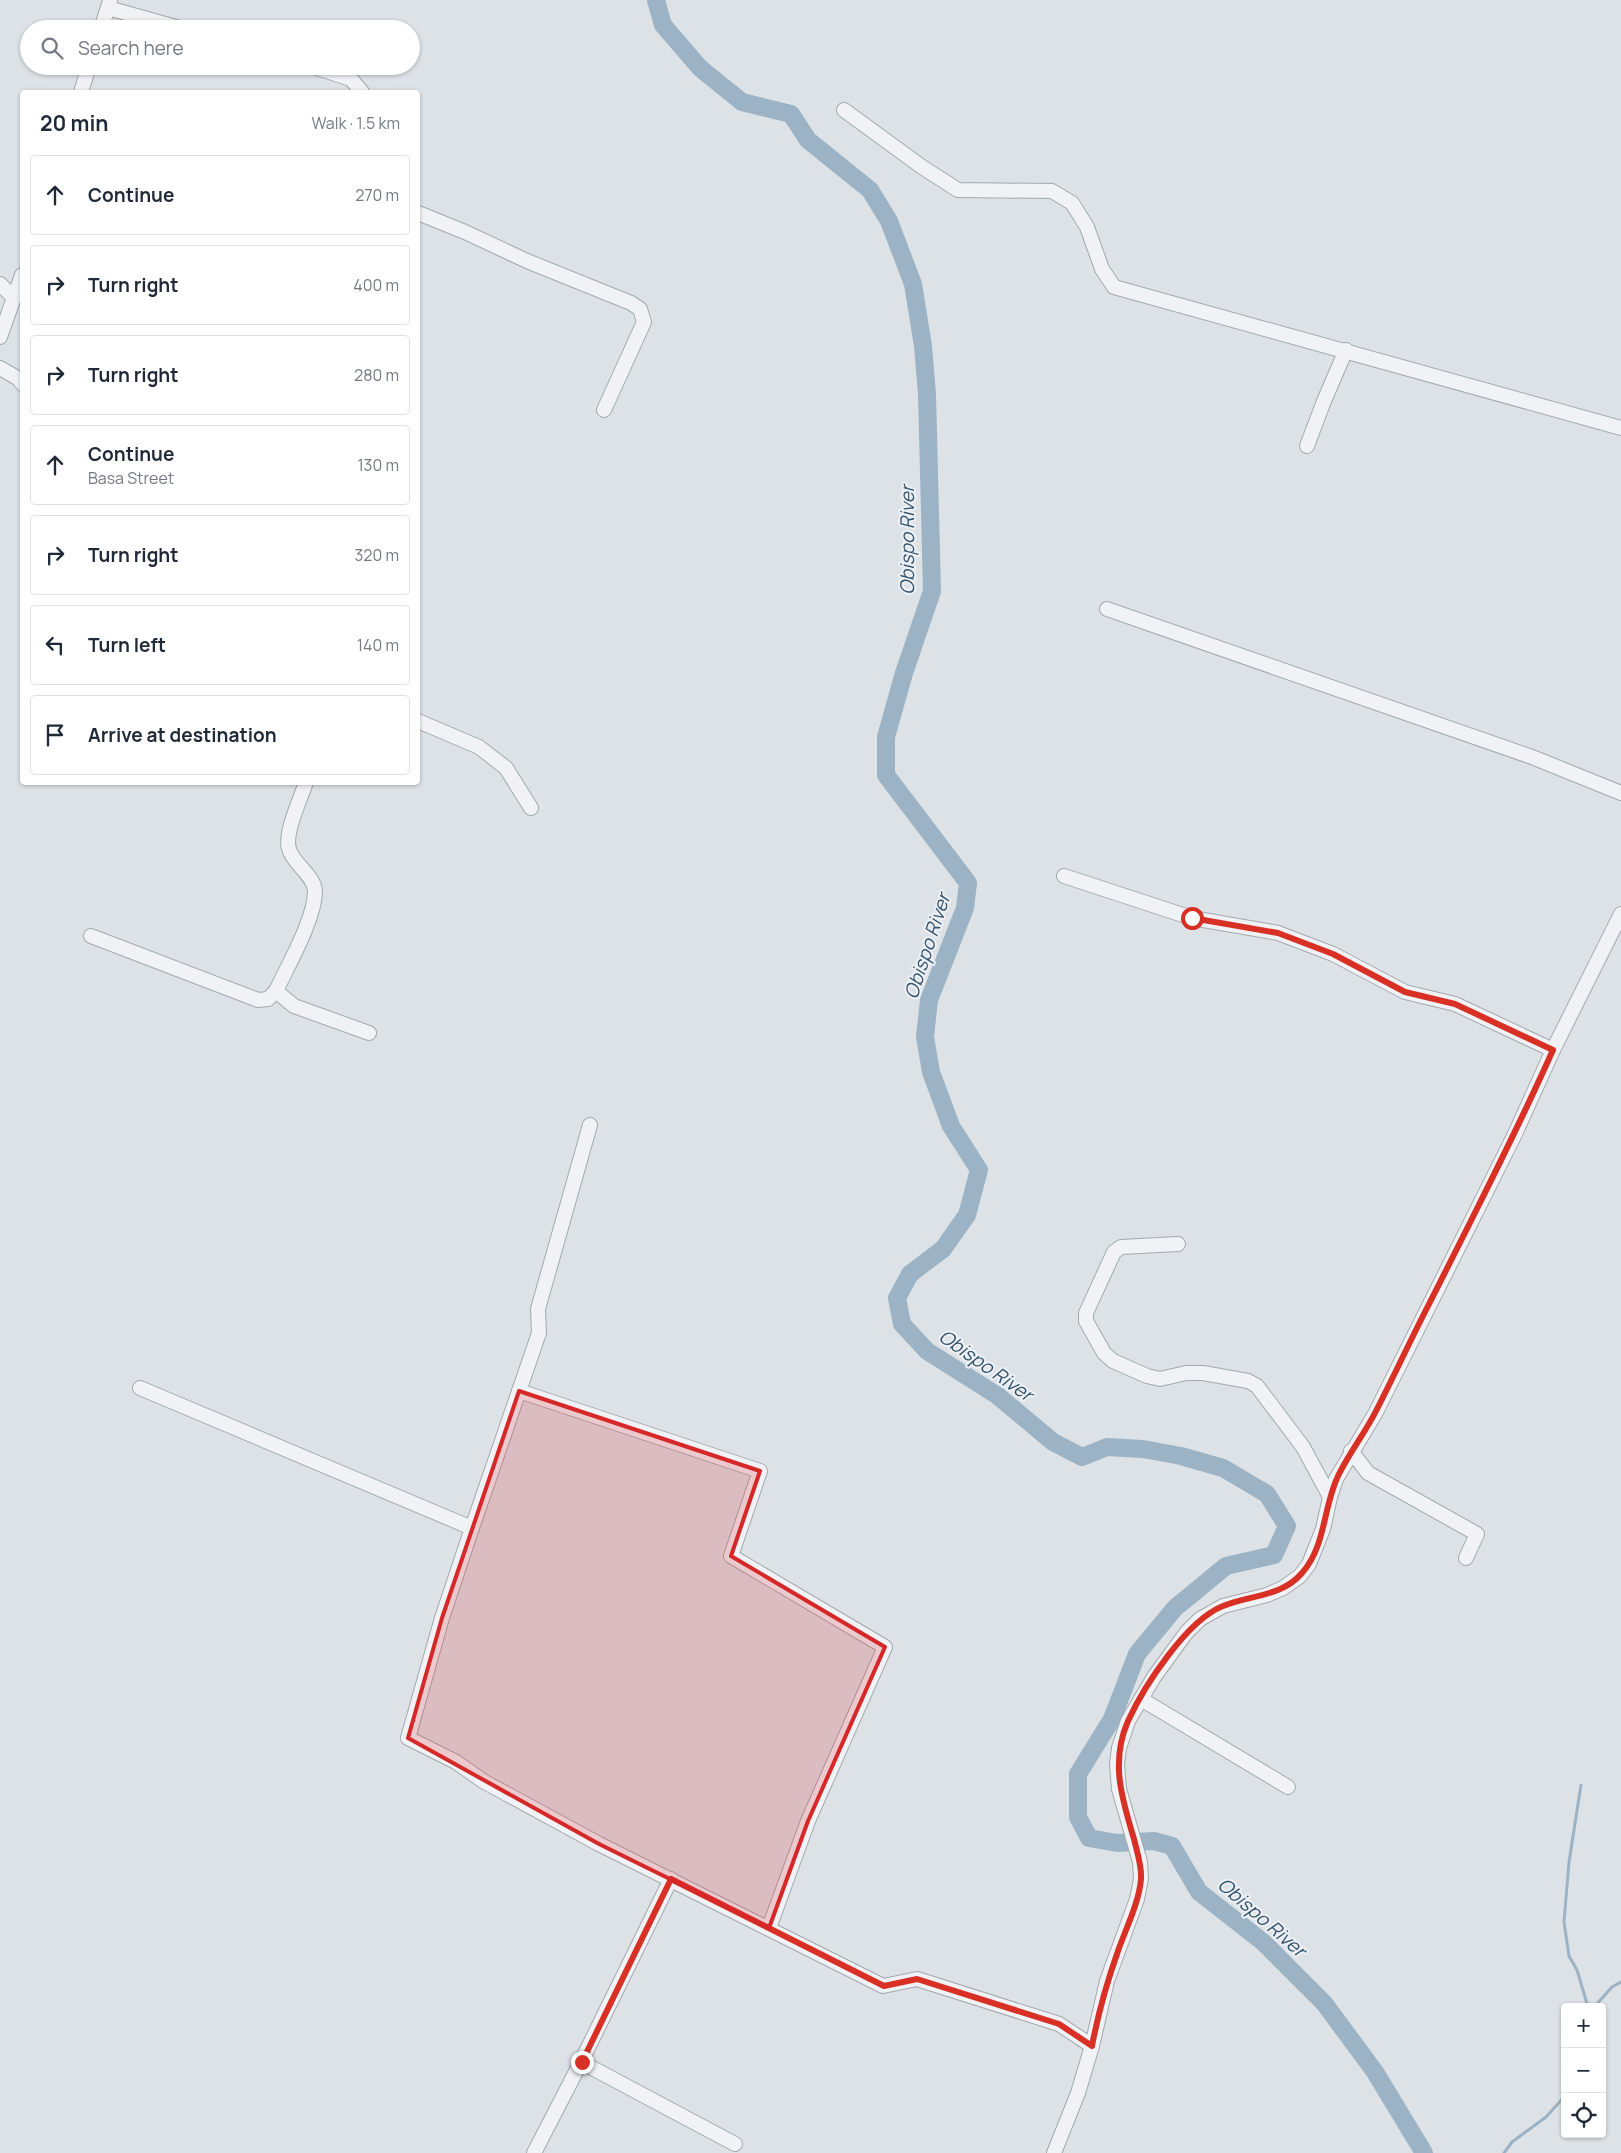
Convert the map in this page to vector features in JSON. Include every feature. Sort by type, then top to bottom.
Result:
[{"type":"street","points":[[104,20],[109,4],[156,20]]},
{"type":"street","points":[[82,90],[87,75]]},
{"type":"street","points":[[336,75],[351,80],[360,90]]},
{"type":"street","points":[[844,110],[922,167],[958,190],[1052,191],[1072,203],[1087,227],[1102,269],[1114,287],[1621,428]]},
{"type":"street","points":[[420,214],[465,232],[527,261],[631,303],[640,309],[644,322],[604,410]]},
{"type":"street","points":[[0,338],[20,281]]},
{"type":"street","points":[[0,284],[14,298]]},
{"type":"street","points":[[1307,446],[1346,350]]},
{"type":"street","points":[[0,368],[20,381]]},
{"type":"street","points":[[1107,610],[1532,757],[1621,793]]},
{"type":"street","points":[[420,722],[479,747],[506,768],[531,808]]},
{"type":"street","points":[[91,936],[258,1000],[268,999],[276,991],[309,920],[315,892],[313,884],[289,850],[289,835],[305,785]]},
{"type":"street","points":[[1064,876],[1192,918],[1278,933],[1333,954],[1405,992],[1455,1004],[1553,1050]]},
{"type":"street","points":[[1054,2153],[1078,2093],[1092,2046],[1107,1980],[1137,1899],[1141,1879],[1140,1862],[1120,1789],[1117,1764],[1119,1748],[1128,1720],[1154,1677],[1186,1633],[1200,1619],[1223,1606],[1267,1595],[1300,1576],[1308,1564],[1323,1529],[1336,1479],[1351,1451],[1375,1414],[1515,1134],[1553,1050],[1621,914]]},
{"type":"street","points":[[276,991],[294,1006],[369,1033]]},
{"type":"street","points":[[590,1125],[538,1309],[539,1333],[442,1618],[408,1738],[456,1762],[483,1781],[583,1835],[884,1986],[917,1979],[1059,2024],[1092,2046]]},
{"type":"street","points":[[1178,1244],[1121,1247],[1114,1252],[1086,1313],[1086,1321],[1104,1352],[1113,1361],[1147,1376],[1160,1379],[1186,1373],[1203,1373],[1248,1382],[1257,1386],[1303,1447],[1330,1498]]},
{"type":"street","points":[[140,1388],[472,1528]]},
{"type":"street","points":[[519,1391],[760,1471],[731,1556],[885,1647],[808,1821],[769,1928]]},
{"type":"street","points":[[1351,1451],[1368,1473],[1477,1534],[1466,1558]]},
{"type":"street","points":[[1141,1699],[1288,1787]]},
{"type":"street","points":[[534,2153],[582,2062],[671,1879]]},
{"type":"street","points":[[582,2062],[735,2144]]},
{"type":"highlighted area","points":[[519,1391],[760,1471],[731,1556],[885,1647],[808,1821],[769,1928],[599,1844],[408,1738],[442,1618]]},
{"type":"waterway","name":"Obispo River","points":[[656,0],[663,25],[700,68],[742,102],[791,114],[808,140],[870,190],[889,221],[913,284],[923,346],[927,394],[932,591],[904,673],[886,737],[886,775],[968,883],[965,908],[929,1000],[925,1037],[931,1072],[951,1126],[979,1170],[967,1215],[943,1249],[910,1274],[897,1298],[902,1324],[927,1351],[998,1396],[1053,1442],[1082,1457],[1107,1447],[1143,1449],[1181,1456],[1223,1468],[1267,1494],[1287,1526],[1274,1555],[1226,1566],[1175,1608],[1137,1654],[1112,1719],[1078,1774],[1078,1817],[1089,1838],[1117,1843],[1154,1841],[1172,1846],[1199,1892],[1263,1942],[1324,2003],[1375,2072],[1424,2153]]},
{"type":"waterway","points":[[1581,1785],[1569,1862],[1564,1922],[1569,1956],[1577,1970],[1587,2003]]},
{"type":"waterway","points":[[1598,2003],[1612,1987],[1621,1982]]},
{"type":"waterway","points":[[1504,2153],[1512,2142],[1546,2117],[1561,2100]]},
{"type":"route","points":[[582,2062],[671,1879],[884,1986],[917,1979],[1059,2024],[1092,2046],[1107,1980],[1137,1899],[1141,1879],[1140,1862],[1120,1789],[1117,1764],[1119,1748],[1128,1720],[1154,1677],[1186,1633],[1200,1619],[1223,1606],[1267,1595],[1283,1588],[1300,1576],[1308,1564],[1323,1529],[1336,1479],[1351,1451],[1375,1414],[1515,1134],[1553,1050],[1455,1004],[1405,992],[1333,954],[1278,933],[1192,918]]}]
